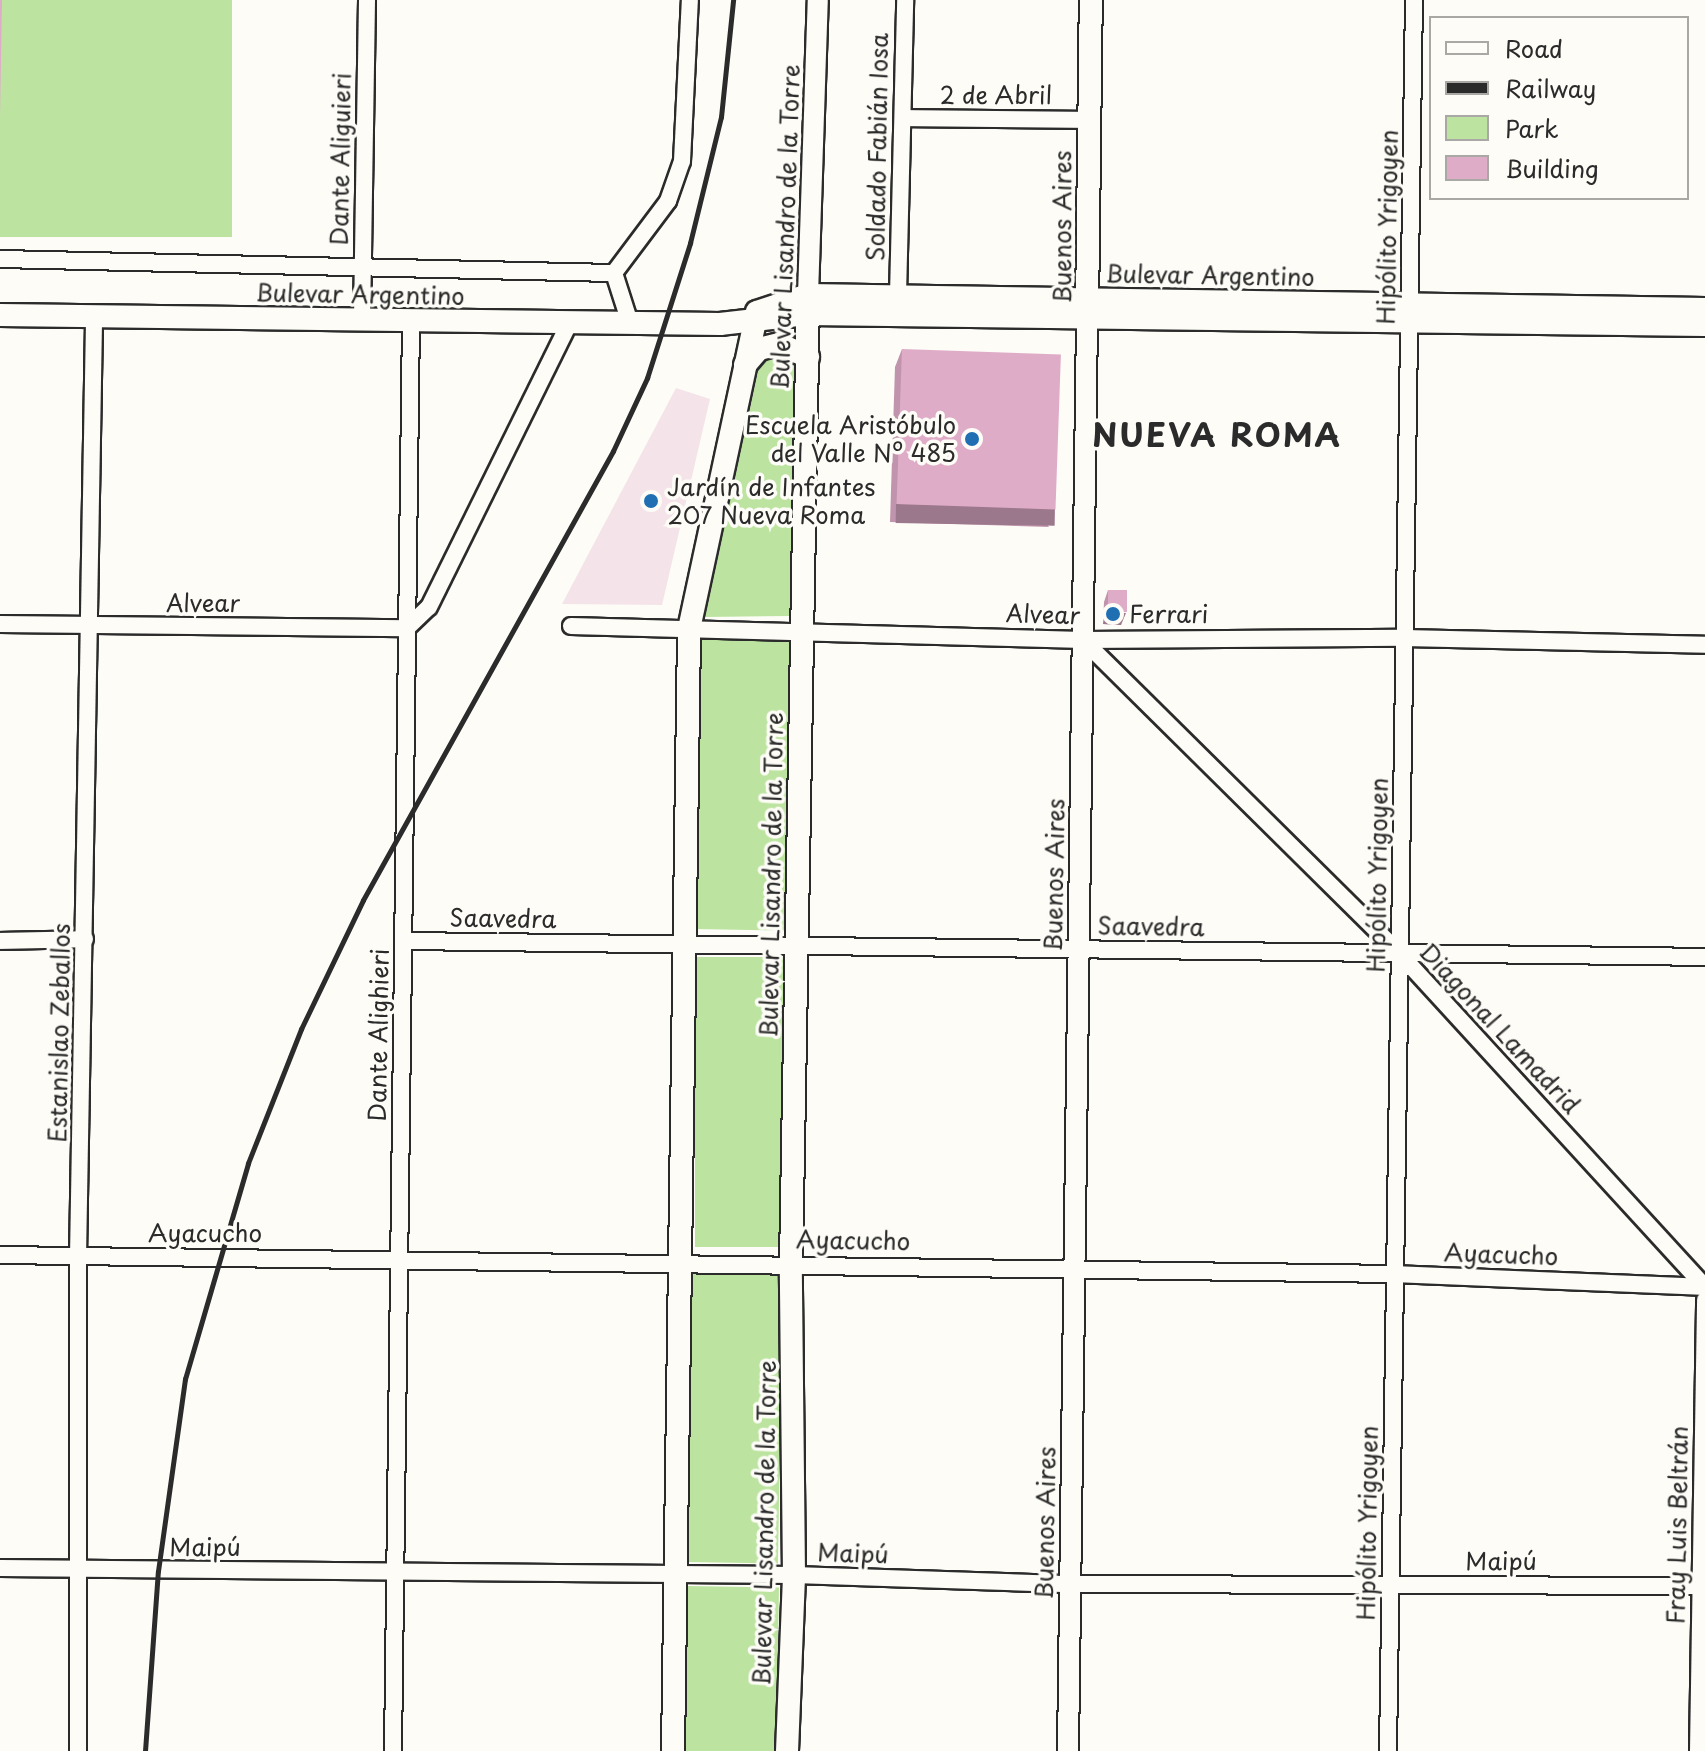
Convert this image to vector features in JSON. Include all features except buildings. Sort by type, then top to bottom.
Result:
[{"type":"main road","name":"Buenos Aires","points":[[1088,308],[1091,0]]},
{"type":"main road","name":"Bulevar Argentino","points":[[0,315],[720,324],[808,304],[898,295],[1088,308]]},
{"type":"main road","name":"Bulevar Argentino","points":[[808,304],[1410,313],[1705,325]]},
{"type":"main road","name":"Bulevar Lisandro de la Torre","points":[[787,1751],[794,1575],[791,1263],[808,304]]},
{"type":"main road","name":"Bulevar Argentino","points":[[1410,313],[1705,309]]},
{"type":"main road","name":"Bulevar Lisandro de la Torre","points":[[673,1751],[678,1574],[689,629],[755,318]]},
{"type":"main road","points":[[745,365],[759,349],[779,344],[808,357]]},
{"type":"street","name":"Dante Aliguieri","points":[[362,319],[367,0]]},
{"type":"street","points":[[614,273],[668,201],[682,161],[690,0]]},
{"type":"street","name":"Bulevar Lisandro de la Torre","points":[[808,304],[818,0]]},
{"type":"street","name":"Soldado Fabián Iosa","points":[[898,295],[905,0]]},
{"type":"street","name":"Hipólito Yrigoyen","points":[[1388,1751],[1414,0]]},
{"type":"street","name":"2 de Abril","points":[[903,118],[1088,120]]},
{"type":"street","points":[[0,259],[614,273]]},
{"type":"street","points":[[614,273],[630,323]]},
{"type":"street","name":"Buenos Aires","points":[[1068,1751],[1088,308]]},
{"type":"street","name":"Estanislao Zeballos","points":[[78,1751],[78,1257],[92,627],[94,317]]},
{"type":"street","name":"Dante Alighieri","points":[[393,1751],[411,320]]},
{"type":"street","points":[[407,628],[429,607],[570,322]]},
{"type":"street","name":"Alvear","points":[[0,624],[407,628]]},
{"type":"street","name":"Alvear","points":[[571,626],[1083,640],[1404,638],[1705,645]]},
{"type":"street","name":"Diagonal Lamadrid","points":[[1083,640],[1399,953],[1705,1287]]},
{"type":"street","points":[[0,941],[85,939]]},
{"type":"street","name":"Saavedra","points":[[403,941],[1705,957]]},
{"type":"street","name":"Ayacucho","points":[[0,1255],[791,1263],[1395,1274],[1705,1287]]},
{"type":"street","name":"Fray Luis Beltrán","points":[[1698,1751],[1705,1300]]},
{"type":"street","name":"Maipú","points":[[0,1568],[794,1575],[1070,1584],[1702,1586]]},
{"type":"shaded area","name":"Jardín de Infantes 207 Nueva Roma","points":[[676,388],[710,399],[662,605],[562,604]]},
{"type":"green space","points":[[0,0],[232,0],[232,237],[0,237]]},
{"type":"green space","points":[[779,350],[796,357],[791,616],[705,617],[760,362]]},
{"type":"green space","points":[[700,639],[791,641],[786,931],[695,929]]},
{"type":"green space","points":[[695,957],[786,957],[786,1247],[695,1247]]},
{"type":"green space","points":[[692,1272],[783,1274],[778,1564],[687,1562]]},
{"type":"green space","points":[[688,1586],[779,1588],[776,1751],[685,1751]]},
{"type":"railway","points":[[145,1751],[158,1571],[185,1379],[248,1163],[301,1029],[363,900],[613,451],[647,378],[690,243],[721,117],[733,0]]},
{"type":"place","name":"Escuela Aristóbulo del Valle Nº 485","points":[[972,439]]},
{"type":"place","name":"Jardín de Infantes 207 Nueva Roma","points":[[651,501]]},
{"type":"place","name":"Ferrari","points":[[1113,614]]},
{"type":"district","name":"NUEVA ROMA","points":[[1217,434]]}]
